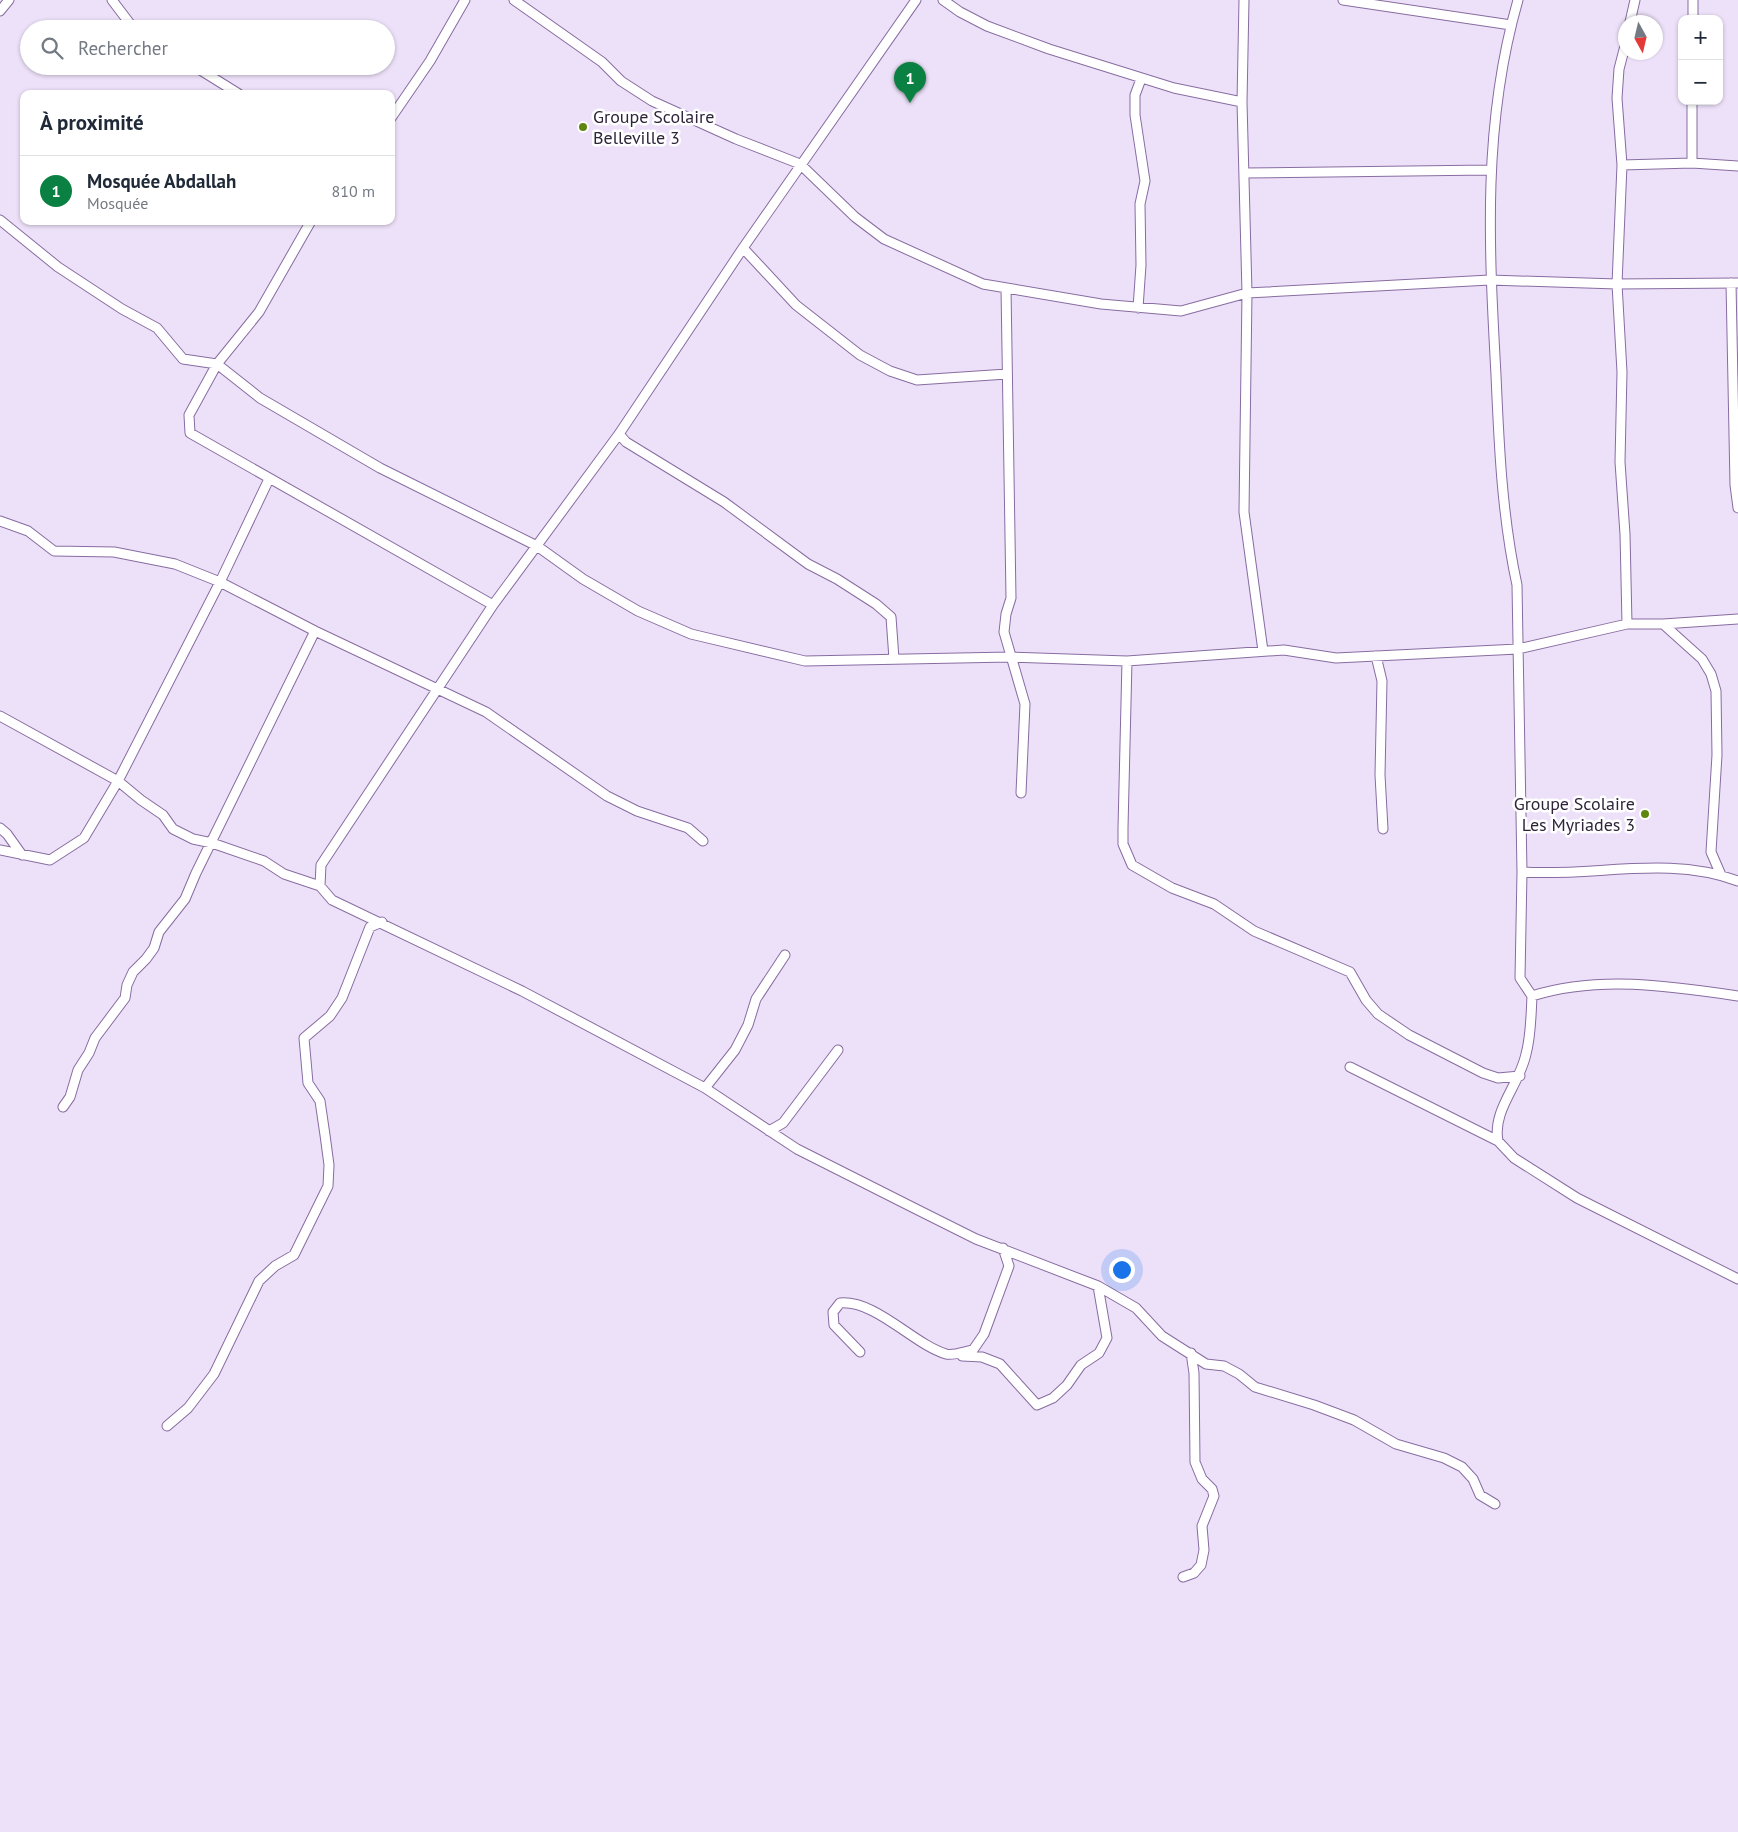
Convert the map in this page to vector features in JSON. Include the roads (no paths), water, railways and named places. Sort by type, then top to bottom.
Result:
[{"type":"street","points":[[0,11],[8,0]]},
{"type":"street","points":[[112,0],[127,20]]},
{"type":"street","points":[[395,112],[430,61],[465,0]]},
{"type":"street","points":[[514,0],[602,62],[621,81],[652,101],[736,139],[800,164],[855,217],[884,239],[983,284],[1138,308],[1181,312],[1247,293],[1490,280],[1617,284],[1734,283],[1736,485],[1738,508]]},
{"type":"street","points":[[320,886],[321,865],[493,605],[619,434],[742,248],[916,0]]},
{"type":"street","points":[[944,0],[960,12],[987,26],[1141,79],[1242,102]]},
{"type":"street","points":[[1244,0],[1242,102],[1247,293],[1244,512],[1263,651]]},
{"type":"street","points":[[1343,0],[1511,25]]},
{"type":"street","points":[[1498,1141],[1495,1128],[1504,1103],[1520,1076],[1527,1053],[1532,996],[1520,978],[1522,872],[1517,585],[1510,553],[1501,470],[1490,280],[1490,170],[1494,116],[1511,25],[1518,0]]},
{"type":"street","points":[[1632,15],[1635,0]]},
{"type":"street","points":[[1693,0],[1693,15]]},
{"type":"street","points":[[1622,60],[1617,98],[1622,165],[1617,284],[1622,372],[1620,462],[1625,534],[1627,624]]},
{"type":"street","points":[[209,75],[233,90]]},
{"type":"street","points":[[1138,308],[1141,265],[1140,204],[1144,181],[1134,95],[1141,79]]},
{"type":"street","points":[[1692,105],[1692,163]]},
{"type":"street","points":[[1622,165],[1692,163],[1738,166]]},
{"type":"street","points":[[1244,174],[1490,170]]},
{"type":"street","points":[[0,220],[58,267],[122,309],[156,328],[183,359],[217,364],[260,398],[380,468],[537,546],[582,579],[630,606],[691,634],[805,661],[1010,656],[1126,660],[1284,650],[1336,658],[1518,648],[1627,624],[1663,624],[1738,619]]},
{"type":"street","points":[[310,225],[259,312],[217,364],[189,415],[190,433],[493,605]]},
{"type":"street","points":[[742,248],[796,305],[860,355],[890,371],[917,380],[1007,374]]},
{"type":"street","points":[[1006,288],[1011,598],[1006,614],[1004,632],[1025,704],[1021,793]]},
{"type":"street","points":[[619,434],[626,442],[724,502],[808,564],[876,604],[891,617],[894,659]]},
{"type":"street","points":[[0,850],[22,856],[50,860],[84,838],[118,781],[220,582],[269,479]]},
{"type":"street","points":[[0,521],[28,531],[54,551],[123,554],[175,564],[220,582],[315,631],[486,712],[607,796],[638,811],[688,828],[703,841]]},
{"type":"street","points":[[1663,624],[1702,659],[1711,674],[1716,691],[1717,755],[1711,852],[1721,875]]},
{"type":"street","points":[[63,1107],[70,1097],[78,1070],[89,1053],[95,1038],[125,998],[127,985],[133,972],[154,948],[160,932],[186,899],[315,631]]},
{"type":"street","points":[[1376,656],[1382,681],[1380,775],[1383,829]]},
{"type":"street","points":[[1126,660],[1123,844],[1132,865],[1172,888],[1214,904],[1254,931],[1350,972],[1366,1000],[1378,1014],[1409,1035],[1483,1073],[1498,1078],[1520,1076]]},
{"type":"street","points":[[0,716],[118,781],[163,815],[173,829],[194,839],[212,843],[264,861],[284,874],[320,886],[332,900],[382,922],[522,991],[705,1088],[797,1149],[976,1239],[1098,1286],[1136,1308],[1162,1336],[1206,1364],[1224,1366],[1254,1387],[1314,1405],[1354,1420],[1396,1444],[1444,1458],[1462,1467],[1473,1479],[1480,1495],[1495,1504]]},
{"type":"street","points":[[0,828],[7,834],[22,856]]},
{"type":"street","points":[[1522,872],[1560,873],[1654,867],[1721,875],[1738,881]]},
{"type":"street","points":[[167,1426],[188,1408],[214,1374],[259,1280],[276,1266],[294,1255],[328,1186],[329,1165],[320,1101],[308,1083],[304,1038],[330,1016],[342,998],[370,927],[382,922]]},
{"type":"street","points":[[705,1088],[735,1050],[748,1025],[756,999],[784,955]]},
{"type":"street","points":[[1532,996],[1557,988],[1607,983],[1685,988],[1738,996]]},
{"type":"street","points":[[769,1131],[784,1123],[838,1050]]},
{"type":"street","points":[[1350,1067],[1498,1141],[1514,1158],[1577,1198],[1738,1279]]},
{"type":"street","points":[[948,1355],[973,1350],[984,1334],[1009,1266],[1003,1248]]},
{"type":"street","points":[[860,1352],[834,1325],[834,1312],[840,1303],[850,1302],[867,1309],[948,1355],[982,1357],[1000,1364],[1037,1405],[1053,1398],[1067,1385],[1081,1365],[1099,1353],[1107,1338],[1098,1286]]},
{"type":"street","points":[[1184,1577],[1194,1573],[1201,1565],[1204,1550],[1202,1526],[1214,1496],[1212,1489],[1202,1479],[1195,1462],[1194,1373],[1191,1353]]},
{"type":"place","name":"Mosquée Abdallah","points":[[910,103]]},
{"type":"place","name":"Groupe Scolaire Belleville 3","points":[[583,127]]},
{"type":"place","name":"Groupe Scolaire Les Myriades 3","points":[[1645,814]]}]
